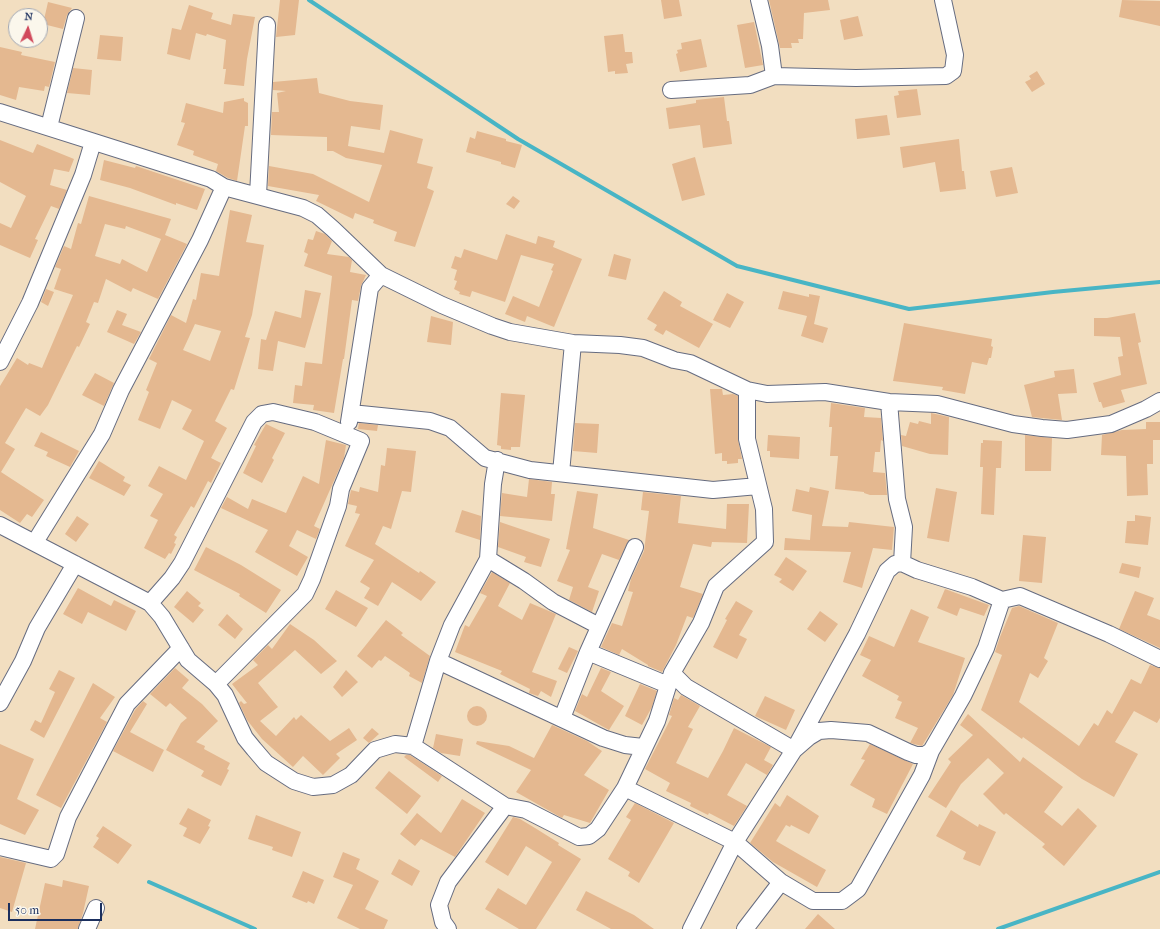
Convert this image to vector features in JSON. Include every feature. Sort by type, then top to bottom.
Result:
[{"type":"street","points":[[759,0],[770,46],[774,76]]},
{"type":"street","points":[[671,90],[750,85],[774,76],[856,78],[946,76],[953,71],[955,55],[943,0]]},
{"type":"street","points":[[49,127],[76,18]]},
{"type":"street","points":[[258,196],[267,25]]},
{"type":"street","points":[[0,112],[211,179],[224,187],[297,206],[317,215],[381,275],[430,299],[492,326],[526,336],[573,343],[620,344],[643,348],[674,360],[690,363],[747,390],[767,394],[825,392],[889,402],[938,404],[1013,424],[1067,430],[1111,424],[1146,409],[1160,401]]},
{"type":"street","points":[[0,362],[30,303],[83,175],[93,142]]},
{"type":"street","points":[[35,542],[99,440],[121,390],[200,240],[224,187]]},
{"type":"street","points":[[346,435],[351,413],[370,288],[381,275]]},
{"type":"street","points":[[561,473],[573,343]]},
{"type":"street","points":[[0,525],[150,603],[162,617],[188,660],[216,684],[225,695],[245,738],[272,767],[294,781],[313,787],[333,785],[351,775],[375,750],[394,744],[413,746],[505,806],[526,810],[579,838],[589,836],[598,829],[625,788],[643,747],[657,721],[670,679],[701,623],[716,586],[765,542],[764,509],[747,439],[747,390]]},
{"type":"street","points":[[889,402],[898,499],[904,527],[902,563]]},
{"type":"street","points":[[150,603],[172,578],[182,563],[254,422],[262,414],[273,412],[315,422],[361,441],[341,489],[338,506],[312,580],[305,594],[216,684]]},
{"type":"street","points":[[351,413],[430,421],[450,428],[486,458],[530,470],[713,490],[758,486]]},
{"type":"street","points":[[413,746],[438,661],[452,625],[488,559],[493,484],[497,460]]},
{"type":"street","points":[[562,718],[599,626],[636,547]]},
{"type":"street","points":[[488,559],[524,580],[553,602],[599,626]]},
{"type":"street","points":[[691,929],[735,842],[794,750],[857,634],[887,571],[895,564],[902,563],[917,570],[972,587],[1002,600],[1020,596],[1036,601],[1160,659]]},
{"type":"street","points":[[0,703],[23,661],[37,628],[75,564]]},
{"type":"street","points":[[625,788],[735,842],[781,882],[813,901],[842,901],[858,889],[922,775],[931,751],[963,696],[986,648],[1002,600]]},
{"type":"street","points":[[0,847],[51,859],[56,854],[68,817],[127,704],[181,648]]},
{"type":"street","points":[[588,652],[670,679],[794,750]]},
{"type":"street","points":[[438,661],[603,738],[625,745],[643,747]]},
{"type":"street","points":[[794,750],[809,736],[819,731],[831,730],[868,733],[916,755],[925,755],[931,751]]},
{"type":"street","points":[[448,929],[443,922],[439,905],[448,882],[505,806]]},
{"type":"street","points":[[745,929],[781,882]]},
{"type":"street","points":[[87,929],[96,908]]},
{"type":"building","points":[[280,0],[299,0],[295,35],[276,37]]},
{"type":"building","points":[[661,0],[679,0],[682,16],[664,19]]},
{"type":"building","points":[[769,0],[828,0],[830,10],[804,13],[803,39],[798,39],[799,43],[791,43],[792,48],[780,48]]},
{"type":"building","points":[[1122,0],[1160,1],[1160,26],[1119,17]]},
{"type":"building","points":[[48,2],[72,8],[67,15],[63,29],[48,25],[48,8],[47,8]]},
{"type":"building","points":[[189,5],[213,13],[211,19],[231,25],[233,14],[255,17],[247,59],[244,86],[224,84],[226,69],[223,69],[226,40],[207,34],[206,36],[196,33],[190,60],[167,54],[172,28],[181,30]]},
{"type":"building","points":[[858,16],[863,36],[844,40],[840,20]]},
{"type":"building","points":[[754,22],[763,65],[745,68],[737,25]]},
{"type":"building","points":[[623,34],[625,52],[632,52],[633,63],[626,64],[628,73],[615,74],[615,71],[608,72],[604,36]]},
{"type":"building","points":[[100,35],[123,37],[121,61],[97,59]]},
{"type":"building","points":[[701,39],[707,67],[680,72],[676,54],[678,53],[677,50],[682,49],[681,43]]},
{"type":"building","points":[[0,47],[22,52],[21,55],[55,62],[49,87],[45,86],[44,91],[19,87],[16,100],[0,95]]},
{"type":"building","points":[[73,68],[92,70],[90,95],[67,93]]},
{"type":"building","points":[[1037,71],[1045,84],[1032,92],[1025,82],[1031,79],[1029,76]]},
{"type":"building","points":[[317,78],[319,93],[350,101],[383,105],[380,130],[351,126],[348,146],[384,153],[390,130],[423,139],[417,163],[433,167],[427,188],[434,191],[415,247],[394,241],[397,232],[373,223],[374,220],[355,213],[353,219],[316,201],[319,195],[268,186],[269,166],[313,174],[369,202],[382,165],[346,158],[333,151],[327,151],[327,137],[271,135],[272,112],[279,112],[277,93],[286,91],[273,90],[273,82]]},
{"type":"building","points":[[917,89],[921,115],[897,118],[894,96],[899,95],[898,91]]},
{"type":"building","points":[[724,97],[732,144],[703,148],[700,125],[669,129],[666,108],[696,103],[696,100]]},
{"type":"building","points":[[244,98],[244,101],[248,103],[248,126],[245,126],[237,181],[216,171],[218,164],[193,155],[194,151],[177,145],[185,123],[181,122],[186,103],[223,113],[224,102]]},
{"type":"building","points":[[887,115],[890,135],[857,139],[855,119]]},
{"type":"building","points":[[477,131],[522,145],[515,168],[501,164],[501,162],[466,152],[470,137],[475,139]]},
{"type":"building","points":[[959,139],[962,171],[964,171],[966,189],[940,192],[935,162],[903,168],[900,147]]},
{"type":"building","points":[[0,140],[33,153],[37,144],[74,159],[69,172],[54,169],[50,185],[67,190],[59,209],[51,206],[35,239],[38,240],[30,258],[0,245],[0,223],[11,228],[26,196],[0,182]]},
{"type":"building","points":[[695,157],[705,195],[682,201],[672,164]]},
{"type":"building","points":[[104,160],[135,168],[136,166],[205,189],[197,210],[176,203],[176,205],[130,188],[100,180]]},
{"type":"building","points":[[1012,167],[1018,193],[996,197],[990,171]]},
{"type":"building","points":[[89,196],[171,219],[165,235],[187,244],[158,299],[133,288],[131,292],[106,279],[98,303],[94,302],[86,322],[90,324],[79,347],[77,346],[48,405],[40,416],[26,408],[5,443],[15,449],[1,472],[44,500],[32,517],[27,514],[20,523],[0,510],[0,386],[17,358],[28,365],[29,363],[42,368],[73,295],[54,289],[61,269],[55,267],[64,246],[71,249],[78,223],[81,224]],"holes":[[[105,224],[125,229],[126,226],[161,239],[147,272],[122,259],[120,264],[95,256]]]},
{"type":"building","points":[[513,196],[520,201],[514,209],[506,204]]},
{"type":"building","points":[[230,210],[252,215],[246,242],[264,245],[252,315],[245,337],[250,338],[234,390],[231,389],[215,421],[227,428],[211,458],[221,463],[211,483],[208,481],[194,508],[191,506],[174,535],[177,537],[174,543],[176,544],[171,554],[169,553],[165,559],[144,548],[158,520],[150,516],[163,494],[148,486],[159,466],[186,480],[204,441],[182,429],[192,410],[172,400],[160,429],[138,420],[149,392],[146,390],[157,363],[149,359],[171,315],[186,323],[193,299],[196,300],[201,273],[219,276]],"holes":[[[195,324],[221,331],[210,361],[183,350]]]},
{"type":"building","points":[[316,231],[325,234],[332,241],[327,254],[349,257],[352,260],[350,272],[366,275],[361,286],[358,301],[352,300],[344,359],[334,413],[313,410],[314,405],[293,403],[295,385],[302,386],[305,362],[322,364],[332,276],[304,266],[308,254],[304,252],[308,239],[313,240]]},
{"type":"building","points":[[506,234],[536,244],[538,236],[555,241],[553,247],[582,259],[554,327],[527,316],[525,322],[505,314],[513,296],[539,307],[553,271],[551,270],[554,264],[521,255],[505,302],[472,291],[470,297],[459,294],[460,292],[454,289],[457,281],[454,280],[457,270],[451,268],[455,256],[461,258],[464,249],[497,260]]},
{"type":"building","points":[[614,254],[631,259],[626,280],[608,276]]},
{"type":"building","points":[[46,289],[54,292],[48,306],[41,302]]},
{"type":"building","points":[[305,290],[321,293],[305,348],[278,341],[273,371],[258,369],[261,339],[266,340],[275,311],[301,318]]},
{"type":"building","points":[[664,291],[682,302],[680,306],[713,324],[699,348],[666,330],[663,335],[654,330],[657,325],[647,319]]},
{"type":"building","points":[[783,291],[809,297],[809,294],[820,296],[814,324],[828,328],[823,343],[801,336],[807,316],[778,309]]},
{"type":"building","points":[[727,293],[744,302],[730,328],[713,320]]},
{"type":"building","points":[[117,310],[127,314],[122,325],[141,332],[134,344],[107,332]]},
{"type":"building","points":[[1135,313],[1141,342],[1138,343],[1147,384],[1121,390],[1125,402],[1103,408],[1101,402],[1099,402],[1093,383],[1121,375],[1118,357],[1123,356],[1120,337],[1094,336],[1094,318],[1107,318]]},
{"type":"building","points":[[431,316],[453,322],[451,345],[427,342]]},
{"type":"building","points":[[904,323],[992,339],[991,346],[993,347],[991,358],[989,358],[987,365],[972,362],[965,394],[942,390],[943,387],[893,381]]},
{"type":"building","points":[[1074,369],[1077,393],[1058,394],[1062,420],[1032,417],[1024,385],[1055,377],[1054,371]]},
{"type":"building","points":[[95,373],[114,383],[104,406],[82,395]]},
{"type":"building","points":[[710,389],[722,389],[723,395],[733,394],[738,396],[738,439],[742,459],[738,459],[738,463],[727,464],[727,461],[722,461],[722,453],[715,454]]},
{"type":"building","points":[[501,393],[525,395],[520,447],[511,447],[511,450],[501,449],[501,446],[497,445]]},
{"type":"building","points":[[831,403],[865,408],[864,417],[881,418],[883,441],[881,440],[880,452],[875,452],[873,472],[885,473],[887,495],[870,495],[864,492],[835,489],[838,456],[830,456],[832,427],[829,427]]},
{"type":"building","points":[[931,413],[949,417],[948,455],[930,454],[902,446],[901,435],[906,436],[910,422],[918,424],[919,421],[931,424]]},
{"type":"building","points":[[1146,422],[1160,422],[1160,440],[1153,440],[1153,464],[1147,464],[1148,495],[1127,496],[1126,456],[1101,455],[1102,435],[1122,430],[1146,429]]},
{"type":"building","points":[[359,423],[378,425],[377,431],[358,429]]},
{"type":"building","points":[[575,423],[599,424],[597,453],[573,451]]},
{"type":"building","points":[[266,424],[285,433],[272,458],[274,460],[262,483],[243,473],[256,446],[254,445]]},
{"type":"building","points":[[41,432],[79,451],[70,467],[46,456],[48,452],[34,446]]},
{"type":"building","points":[[768,435],[800,437],[799,459],[770,457],[770,451],[767,451]]},
{"type":"building","points":[[1025,435],[1052,438],[1051,471],[1025,471]]},
{"type":"building","points":[[326,440],[346,445],[344,458],[314,526],[320,529],[316,539],[297,530],[289,546],[308,557],[297,576],[255,552],[268,530],[221,508],[227,497],[248,509],[252,499],[286,513],[303,476],[319,484]]},
{"type":"building","points":[[983,440],[1002,441],[1001,468],[996,468],[994,515],[981,514],[983,467],[980,467],[981,443],[983,443]]},
{"type":"building","points":[[387,448],[416,451],[411,492],[402,491],[391,529],[383,526],[375,544],[419,573],[420,571],[436,582],[421,601],[392,582],[378,606],[364,598],[370,588],[360,582],[374,560],[345,546],[360,514],[355,513],[357,506],[348,504],[351,490],[359,492],[360,487],[378,492],[381,465],[385,466]]},
{"type":"building","points":[[99,461],[125,477],[123,481],[131,485],[124,496],[89,478]]},
{"type":"building","points":[[529,479],[552,482],[551,494],[555,494],[552,521],[500,516],[502,493],[527,497]]},
{"type":"building","points":[[810,487],[829,491],[822,526],[848,527],[849,522],[894,527],[892,550],[873,548],[862,588],[843,582],[851,552],[784,550],[785,538],[810,540],[812,515],[792,511],[796,489],[809,492]]},
{"type":"building","points":[[936,488],[957,492],[949,542],[927,538]]},
{"type":"building","points":[[577,491],[598,494],[593,528],[629,540],[619,560],[602,554],[588,587],[599,591],[592,612],[569,600],[573,587],[557,581],[570,550],[566,549]]},
{"type":"building","points":[[643,492],[681,496],[678,523],[726,529],[727,504],[749,504],[747,543],[712,542],[711,547],[693,544],[680,587],[703,594],[693,618],[687,616],[676,645],[662,672],[648,666],[622,649],[619,655],[601,647],[612,623],[622,626],[633,592],[628,591],[631,579],[644,551],[649,511],[641,510]]},
{"type":"building","points":[[462,510],[481,516],[480,540],[455,532]]},
{"type":"building","points":[[1135,515],[1151,517],[1148,545],[1125,543],[1127,521],[1135,521]]},
{"type":"building","points":[[77,516],[89,524],[76,542],[65,534]]},
{"type":"building","points":[[500,522],[550,539],[541,567],[524,562],[526,557],[498,547]]},
{"type":"building","points":[[1023,535],[1046,537],[1042,583],[1019,581]]},
{"type":"building","points":[[206,547],[241,565],[281,590],[266,613],[239,596],[240,594],[194,570]]},
{"type":"building","points":[[786,557],[807,571],[793,591],[779,582],[782,579],[774,575]]},
{"type":"building","points":[[1122,563],[1141,567],[1139,578],[1119,573]]},
{"type":"building","points":[[492,572],[510,583],[498,606],[522,620],[530,603],[556,614],[532,672],[557,681],[551,697],[541,691],[538,696],[529,693],[530,689],[500,674],[502,671],[455,652],[465,625],[469,627],[487,596],[480,593]]},
{"type":"building","points":[[78,588],[111,606],[114,600],[136,611],[126,631],[88,612],[82,624],[63,614]]},
{"type":"building","points":[[945,589],[989,605],[984,616],[960,608],[957,616],[937,608]]},
{"type":"building","points":[[336,590],[368,608],[356,627],[325,609]]},
{"type":"building","points":[[187,591],[201,603],[198,606],[204,610],[193,623],[174,607]]},
{"type":"building","points":[[1135,591],[1154,598],[1147,615],[1160,620],[1160,648],[1119,629]]},
{"type":"building","points":[[736,601],[753,611],[739,635],[747,639],[737,659],[713,647],[727,620],[725,619]]},
{"type":"building","points":[[1019,606],[1058,623],[1044,658],[1048,661],[1038,678],[1030,673],[1019,702],[1079,746],[1094,723],[1098,726],[1107,710],[1112,714],[1131,679],[1141,684],[1150,665],[1160,668],[1160,718],[1157,723],[1134,711],[1115,742],[1138,754],[1114,797],[1082,779],[1023,737],[1022,739],[981,710],[1002,655],[995,652],[1000,637],[1012,608]]},
{"type":"building","points":[[911,609],[929,617],[918,642],[965,658],[953,695],[922,746],[910,743],[918,728],[895,718],[902,702],[897,700],[899,696],[862,676],[871,660],[860,655],[869,636],[894,647]]},
{"type":"building","points":[[820,611],[838,624],[825,642],[807,629]]},
{"type":"building","points":[[227,614],[243,629],[235,639],[218,625]]},
{"type":"building","points":[[386,620],[403,633],[401,635],[430,656],[422,683],[409,676],[410,673],[385,656],[372,668],[357,656]]},
{"type":"building","points":[[290,624],[314,640],[337,661],[321,674],[295,650],[258,683],[278,707],[260,721],[276,736],[294,717],[296,720],[301,715],[330,741],[349,728],[357,740],[336,754],[340,758],[323,775],[303,756],[293,767],[262,739],[247,720],[239,703],[241,701],[244,704],[247,703],[232,684],[258,665],[253,660],[268,645],[272,649]]},
{"type":"building","points":[[569,647],[578,651],[567,673],[558,669]]},
{"type":"building","points":[[175,668],[189,680],[182,688],[202,704],[218,721],[196,742],[205,746],[204,749],[230,763],[227,769],[229,770],[221,786],[201,776],[204,771],[166,750],[181,723],[187,718],[170,703],[166,707],[150,694]]},
{"type":"building","points":[[601,668],[611,672],[601,691],[624,706],[609,730],[575,711],[582,694],[587,697]]},
{"type":"building","points":[[59,670],[75,678],[44,738],[30,730],[35,720],[41,723],[55,692],[49,689]]},
{"type":"building","points":[[346,670],[358,682],[342,697],[333,687]]},
{"type":"building","points":[[93,683],[115,697],[100,718],[107,722],[61,808],[36,795]]},
{"type":"building","points":[[640,684],[657,691],[652,707],[642,725],[625,716]]},
{"type":"building","points":[[681,695],[700,706],[688,727],[693,729],[676,763],[708,778],[734,728],[771,747],[764,760],[773,765],[767,775],[746,763],[727,795],[747,806],[734,826],[709,813],[708,815],[690,806],[691,803],[666,791],[670,783],[645,769],[672,716],[669,715],[674,698],[678,700]]},
{"type":"building","points":[[765,696],[795,710],[786,730],[755,716]]},
{"type":"building","points":[[143,701],[147,704],[130,732],[164,750],[153,772],[113,751],[135,710]]},
{"type":"building","points":[[477,706],[484,709],[487,716],[484,723],[477,726],[470,723],[467,716],[470,709]]},
{"type":"building","points":[[968,714],[1020,762],[1023,757],[1063,787],[1044,812],[1062,826],[1078,808],[1097,826],[1064,866],[1042,847],[1045,844],[1006,813],[1004,815],[983,794],[1004,773],[988,758],[961,784],[946,808],[928,797],[951,762],[948,759],[973,735],[960,725]]},
{"type":"building","points":[[552,725],[587,741],[602,751],[584,775],[609,790],[590,823],[564,815],[562,818],[516,792],[531,770],[476,744],[477,741],[509,746],[534,758]]},
{"type":"building","points":[[372,728],[379,734],[369,743],[363,738]]},
{"type":"building","points":[[436,734],[463,739],[460,756],[441,753],[433,748]]},
{"type":"building","points":[[0,744],[34,759],[17,799],[39,810],[25,835],[0,824]]},
{"type":"building","points":[[870,744],[913,764],[887,814],[872,807],[875,799],[850,785],[865,760],[861,759]]},
{"type":"building","points":[[406,755],[410,755],[442,776],[438,782],[404,757]]},
{"type":"building","points":[[389,771],[421,796],[407,814],[375,788]]},
{"type":"building","points":[[787,795],[819,816],[809,834],[791,825],[790,827],[786,825],[776,841],[826,870],[817,887],[773,862],[750,843],[775,803],[780,807]]},
{"type":"building","points":[[462,799],[485,813],[455,857],[421,839],[415,846],[400,834],[417,813],[441,833]]},
{"type":"building","points":[[635,803],[674,823],[639,883],[628,876],[630,872],[608,859],[631,820],[626,817]]},
{"type":"building","points":[[188,808],[211,820],[208,826],[210,827],[200,844],[183,836],[187,828],[179,824]]},
{"type":"building","points":[[951,810],[978,827],[979,824],[996,832],[980,866],[963,859],[966,852],[936,836]]},
{"type":"building","points":[[256,815],[301,832],[292,857],[272,850],[273,847],[248,839]]},
{"type":"building","points":[[513,817],[520,819],[535,828],[559,843],[558,845],[581,859],[536,929],[519,929],[485,909],[498,888],[526,905],[552,862],[526,846],[508,876],[485,862]]},
{"type":"building","points":[[103,826],[132,845],[118,864],[93,847],[99,838],[96,836]]},
{"type":"building","points":[[343,852],[360,859],[356,869],[379,881],[365,909],[388,920],[384,929],[360,929],[337,918],[353,885],[333,877]]},
{"type":"building","points":[[0,857],[26,863],[12,912],[0,908]]},
{"type":"building","points":[[399,859],[420,871],[412,886],[391,874]]},
{"type":"building","points":[[303,871],[324,880],[314,904],[292,897]]},
{"type":"building","points":[[63,880],[89,886],[78,929],[35,929],[45,883],[62,887]]},
{"type":"building","points":[[586,891],[634,915],[654,929],[611,929],[576,910]]},
{"type":"building","points":[[818,914],[835,929],[805,929]]},
{"type":"waterway","points":[[309,0],[518,139],[737,266],[909,309],[1053,292],[1160,282]]},
{"type":"waterway","points":[[998,929],[1160,872]]},
{"type":"waterway","points":[[149,882],[255,929]]}]
